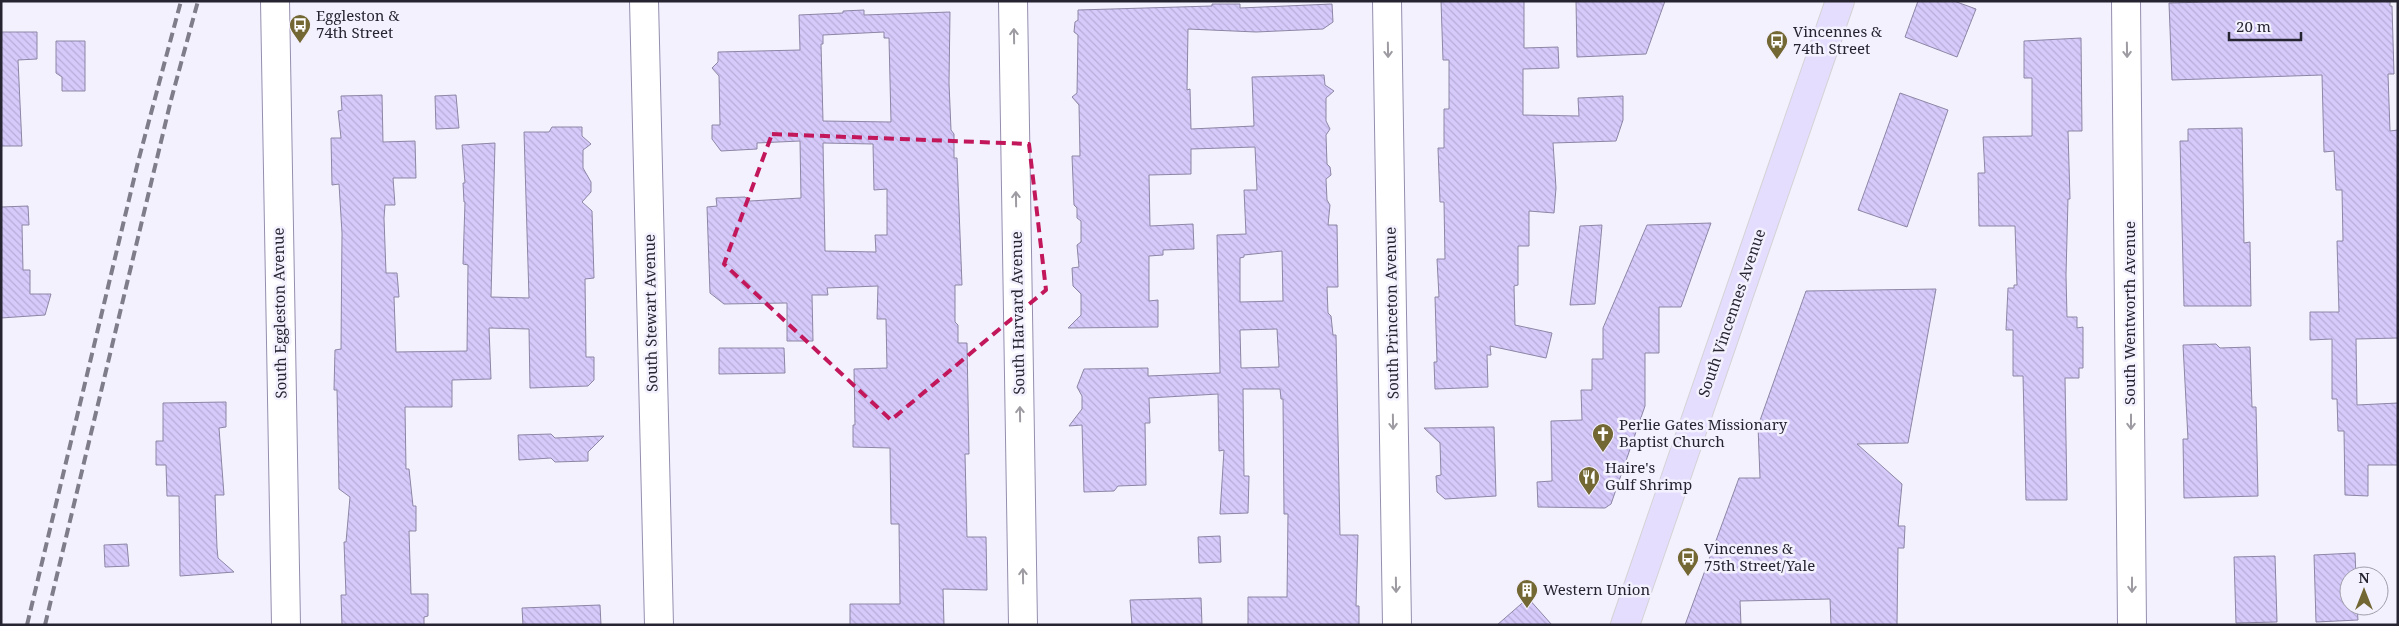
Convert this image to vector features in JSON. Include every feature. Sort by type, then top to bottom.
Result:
[{"type":"main road","name":"South Vincennes Avenue","points":[[1625,625],[1840,1]]},
{"type":"street","name":"South Eggleston Avenue","points":[[275,1],[286,625]]},
{"type":"street","name":"South Stewart Avenue","points":[[644,1],[658,625]]},
{"type":"street","name":"South Harvard Avenue","points":[[1013,1],[1023,625]]},
{"type":"street","name":"South Princeton Avenue","points":[[1387,1],[1397,625]]},
{"type":"street","name":"South Wentworth Avenue","points":[[2126,1],[2132,625]]},
{"type":"highlighted area","points":[[772,134],[1029,144],[1046,290],[891,420],[724,264]]},
{"type":"building","points":[[1441,1],[1524,1],[1524,48],[1558,47],[1559,68],[1523,69],[1523,115],[1579,116],[1578,98],[1623,96],[1623,120],[1616,141],[1553,143],[1556,188],[1554,213],[1529,211],[1529,246],[1518,246],[1518,285],[1514,286],[1515,325],[1552,333],[1546,358],[1490,346],[1491,355],[1487,355],[1488,387],[1435,389],[1434,362],[1437,362],[1435,297],[1439,297],[1437,259],[1445,259],[1444,202],[1440,202],[1438,148],[1444,148],[1444,109],[1449,109],[1449,60],[1443,60]]},
{"type":"building","points":[[1576,1],[1665,1],[1646,54],[1577,57]]},
{"type":"building","points":[[1918,1],[1954,1],[1976,9],[1957,57],[1905,37]]},
{"type":"building","points":[[2390,1],[2390,6],[2392,6],[2394,74],[2388,74],[2390,131],[2398,130],[2398,338],[2356,339],[2357,405],[2398,403],[2398,465],[2368,465],[2368,496],[2345,495],[2344,431],[2338,431],[2337,399],[2332,399],[2332,339],[2310,340],[2310,312],[2339,312],[2337,241],[2343,241],[2342,190],[2336,190],[2334,151],[2324,152],[2322,75],[2172,80],[2169,3]]},
{"type":"building","points":[[1212,4],[1240,4],[1240,8],[1332,4],[1333,22],[1323,29],[1256,32],[1188,29],[1187,90],[1190,89],[1191,129],[1254,126],[1252,77],[1324,75],[1325,85],[1334,91],[1326,98],[1326,121],[1330,129],[1326,135],[1327,164],[1330,167],[1331,175],[1326,179],[1327,200],[1330,205],[1328,225],[1337,225],[1338,287],[1327,287],[1328,313],[1331,316],[1333,335],[1336,335],[1340,535],[1358,535],[1356,606],[1359,606],[1359,625],[1248,625],[1248,597],[1287,597],[1288,514],[1284,514],[1283,399],[1281,399],[1280,389],[1243,389],[1244,476],[1249,476],[1248,513],[1220,514],[1224,450],[1219,451],[1218,394],[1149,398],[1150,423],[1145,423],[1146,485],[1118,486],[1114,491],[1084,492],[1082,425],[1069,426],[1082,409],[1082,396],[1077,387],[1084,369],[1148,368],[1148,376],[1220,373],[1217,235],[1246,234],[1244,190],[1257,190],[1255,147],[1191,149],[1191,174],[1149,175],[1150,226],[1193,224],[1194,249],[1163,250],[1163,255],[1149,256],[1149,301],[1158,300],[1158,327],[1068,328],[1081,315],[1081,294],[1073,286],[1072,268],[1079,267],[1077,245],[1081,242],[1081,221],[1077,218],[1077,208],[1074,205],[1072,156],[1080,156],[1079,105],[1072,97],[1077,93],[1078,35],[1074,32],[1075,22],[1078,20],[1078,10],[1212,6]],"holes":[[[1282,251],[1283,301],[1240,302],[1240,258],[1244,257],[1244,255]],[[1277,329],[1279,367],[1241,368],[1240,330]]]},
{"type":"building","points":[[864,10],[864,15],[950,12],[949,83],[951,130],[954,134],[954,158],[957,158],[962,285],[955,285],[955,322],[958,325],[958,343],[967,343],[969,454],[965,454],[967,537],[986,537],[987,590],[943,589],[944,625],[850,625],[850,604],[900,604],[899,524],[891,524],[890,448],[853,447],[853,425],[855,425],[854,369],[887,368],[886,319],[877,319],[878,286],[827,288],[828,295],[812,295],[813,341],[787,341],[787,303],[724,304],[710,293],[707,207],[717,206],[716,198],[745,197],[750,201],[801,198],[800,141],[757,143],[757,149],[721,151],[712,139],[712,125],[720,125],[719,76],[712,68],[718,62],[718,52],[800,50],[799,15],[843,13],[843,11]],"holes":[[[884,32],[884,38],[889,38],[891,122],[823,121],[821,44],[823,44],[823,35]],[[823,143],[873,144],[874,190],[887,189],[887,235],[875,235],[876,252],[825,251]]]},
{"type":"building","points":[[1,32],[37,32],[37,59],[18,60],[22,146],[1,146]]},
{"type":"building","points":[[2081,38],[2082,131],[2068,131],[2070,199],[2068,199],[2066,275],[2067,317],[2077,317],[2077,328],[2083,327],[2083,368],[2079,368],[2079,378],[2065,378],[2067,500],[2026,500],[2023,376],[2013,376],[2013,330],[2006,330],[2008,288],[2014,288],[2014,285],[2017,285],[2015,226],[1979,226],[1978,173],[1985,173],[1983,137],[2032,136],[2032,78],[2024,78],[2024,41]]},
{"type":"building","points":[[56,41],[85,41],[85,91],[62,91],[62,77],[56,73]]},
{"type":"building","points":[[1900,93],[1948,110],[1907,227],[1858,210]]},
{"type":"building","points":[[382,95],[383,142],[415,141],[416,178],[393,178],[395,205],[385,205],[386,273],[397,273],[399,297],[394,297],[396,352],[467,351],[468,265],[463,264],[465,202],[463,183],[465,183],[462,145],[495,143],[491,297],[529,298],[524,132],[549,132],[552,127],[582,127],[582,136],[591,144],[583,150],[583,168],[591,182],[591,192],[582,202],[592,211],[594,278],[585,279],[586,357],[594,357],[594,380],[588,386],[530,388],[529,329],[489,328],[491,379],[452,380],[452,407],[405,407],[406,469],[409,469],[413,506],[416,506],[416,531],[409,531],[411,594],[428,594],[428,616],[424,617],[424,625],[342,625],[341,595],[346,595],[344,542],[346,542],[350,497],[339,489],[337,390],[334,390],[335,350],[341,349],[342,233],[339,184],[332,185],[331,138],[341,138],[338,111],[342,110],[341,96]]},
{"type":"building","points":[[456,95],[459,128],[436,129],[435,96]]},
{"type":"building","points":[[2242,128],[2244,243],[2250,242],[2251,306],[2184,306],[2180,141],[2188,141],[2188,129]]},
{"type":"building","points":[[28,206],[29,225],[22,225],[23,270],[30,270],[30,294],[51,294],[45,315],[1,318],[1,207]]},
{"type":"building","points":[[1711,223],[1681,307],[1659,307],[1659,353],[1645,353],[1645,406],[1611,504],[1605,508],[1538,507],[1537,482],[1552,481],[1551,421],[1582,420],[1581,390],[1592,390],[1592,359],[1603,359],[1603,328],[1647,225]]},
{"type":"building","points":[[1602,225],[1595,304],[1570,305],[1580,226]]},
{"type":"building","points":[[1936,289],[1908,443],[1857,444],[1902,484],[1898,526],[1905,526],[1904,548],[1898,548],[1897,625],[1831,625],[1830,599],[1740,601],[1741,625],[1685,625],[1739,478],[1760,478],[1758,426],[1806,291]]},
{"type":"building","points":[[2216,344],[2220,348],[2250,347],[2252,407],[2256,407],[2258,496],[2184,498],[2183,439],[2188,439],[2183,345]]},
{"type":"building","points":[[719,348],[784,348],[785,373],[719,374]]},
{"type":"building","points":[[226,402],[226,427],[219,428],[224,495],[215,495],[217,548],[218,558],[234,572],[180,576],[179,496],[167,496],[166,465],[156,465],[156,441],[163,441],[163,403]]},
{"type":"building","points":[[1494,427],[1496,496],[1445,499],[1437,492],[1436,476],[1441,475],[1440,443],[1424,428]]},
{"type":"building","points":[[551,434],[555,438],[604,436],[588,452],[588,461],[555,462],[551,458],[519,460],[518,435]]},
{"type":"building","points":[[1220,536],[1221,562],[1199,563],[1198,537]]},
{"type":"building","points":[[127,544],[129,566],[105,567],[104,545]]},
{"type":"building","points":[[2355,553],[2356,566],[2339,566],[2339,616],[2358,616],[2358,620],[2316,622],[2314,555]]},
{"type":"building","points":[[2275,556],[2277,622],[2236,623],[2234,557]]},
{"type":"building","points":[[1201,598],[1202,625],[1132,625],[1130,600]]},
{"type":"building","name":"Western Union","points":[[1528,598],[1552,625],[1497,625]]},
{"type":"building","points":[[600,605],[601,625],[523,625],[522,608]]},
{"type":"railway","points":[[27,625],[138,162],[181,1]]},
{"type":"railway","points":[[45,625],[171,100],[198,1]]},
{"type":"place","name":"Eggleston & 74th Street","points":[[300,44]]},
{"type":"place","name":"Vincennes & 74th Street","points":[[1777,60]]},
{"type":"place","name":"Perlie Gates Missionary Baptist Church","points":[[1603,453]]},
{"type":"place","name":"Haire's Gulf Shrimp","points":[[1589,496]]},
{"type":"place","name":"Vincennes & 75th Street/Yale","points":[[1688,577]]},
{"type":"place","name":"Western Union","points":[[1527,609]]}]
